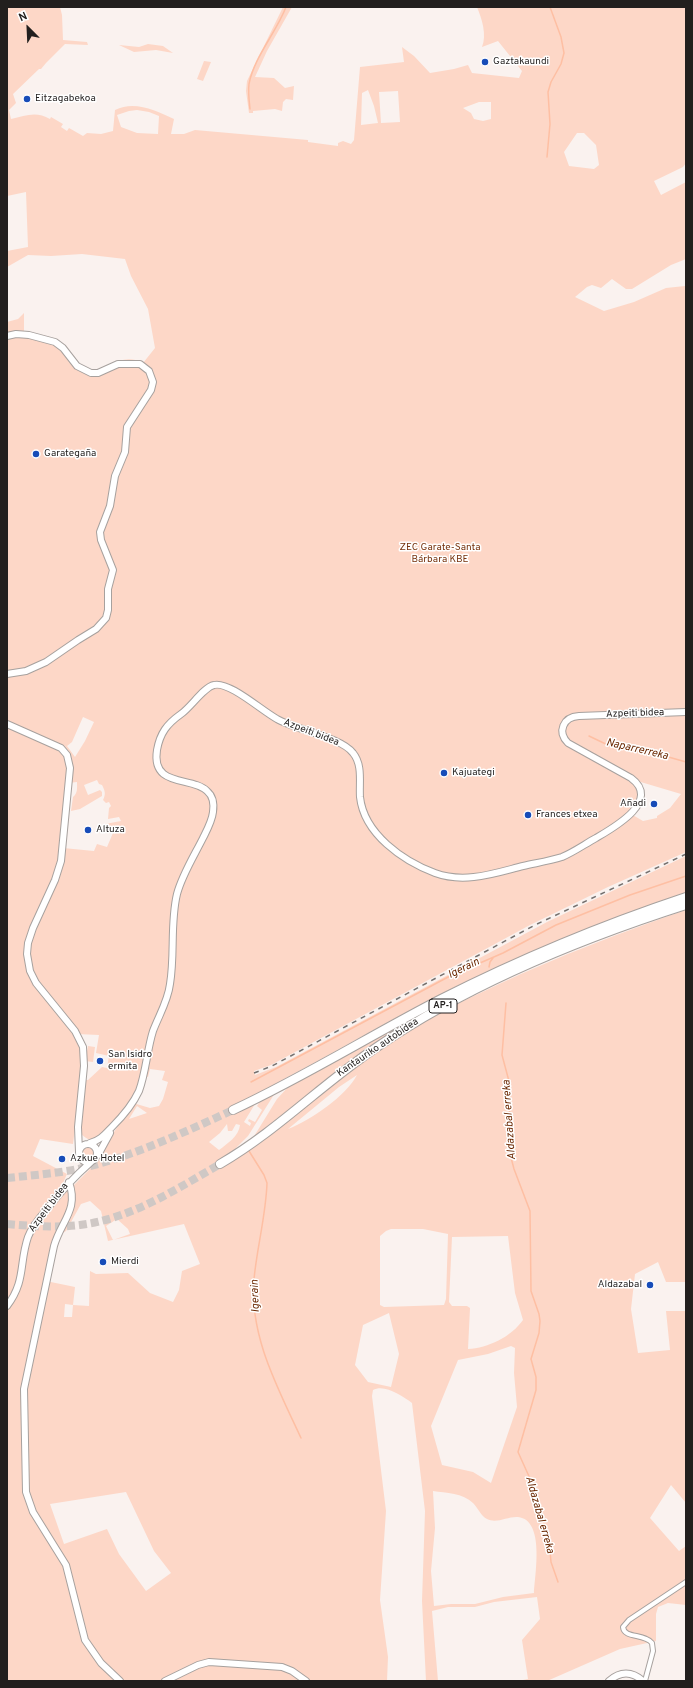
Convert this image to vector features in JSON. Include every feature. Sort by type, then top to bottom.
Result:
[{"type":"highway","name":"Kantauriko autobidea","points":[[233,1110],[284,1085],[395,1023],[487,976],[572,939],[636,914],[686,897]]},
{"type":"highway","name":"Kantauriko autobidea","points":[[220,1164],[265,1133],[356,1061],[392,1036],[432,1012],[490,983],[554,954],[617,929],[686,905]]},
{"type":"street","points":[[7,336],[25,335],[55,342],[62,347],[77,366],[90,372],[98,373],[110,367],[122,364],[141,365],[150,371],[153,382],[151,390],[127,427],[125,452],[115,476],[110,506],[100,532],[101,540],[113,570],[108,589],[108,610],[106,618],[96,629],[80,638],[46,662],[23,672],[7,674]]},
{"type":"street","name":"Azpeiti bidea","points":[[90,1143],[100,1139],[116,1123],[133,1102],[141,1085],[153,1032],[166,1001],[170,987],[177,894],[210,822],[213,810],[212,798],[205,789],[176,781],[163,772],[157,762],[157,748],[161,734],[166,726],[191,707],[208,687],[218,684],[226,686],[285,724],[312,732],[349,749],[355,755],[358,763],[360,798],[363,809],[368,820],[377,832],[392,848],[412,862],[435,873],[458,878],[482,876],[564,856],[615,827],[635,809],[640,796],[637,784],[631,778],[568,743],[564,738],[562,731],[563,724],[569,718],[584,716],[686,712]]},
{"type":"street","name":"Azpeiti bidea","points":[[7,724],[61,748],[66,753],[70,763],[68,804],[60,866],[33,928],[27,954],[29,967],[36,983],[75,1031],[83,1047],[84,1066],[78,1127],[79,1166],[70,1181]]},
{"type":"street","name":"Azpeiti bidea","points":[[97,1156],[116,1123]]},
{"type":"street","points":[[78,1127],[81,1137],[90,1143],[97,1149],[97,1156],[91,1162],[83,1160],[79,1153],[83,1145],[90,1143]]},
{"type":"street","name":"Azpeiti bidea","points":[[7,1306],[15,1295],[20,1282],[29,1233],[34,1224],[70,1181],[91,1162]]},
{"type":"street","points":[[70,1181],[72,1194],[71,1210],[58,1233],[54,1246],[25,1382],[26,1492],[33,1512],[67,1567],[85,1640],[104,1666],[120,1681]]},
{"type":"street","points":[[62,1190],[68,1194],[72,1203]]},
{"type":"street","points":[[609,1681],[616,1675],[626,1673],[635,1675],[644,1681],[653,1651],[652,1644],[646,1638],[626,1634],[623,1631],[623,1627],[636,1615],[686,1582]]},
{"type":"street","points":[[165,1681],[198,1665],[214,1661],[282,1667],[290,1670],[306,1681]]},
{"type":"green space","name":"ZEC Garate-Santa Bárbara KBE","points":[[7,7],[60,7],[62,15],[63,40],[87,42],[88,45],[65,44],[41,69],[39,69],[13,94],[16,103],[9,110],[11,119],[31,114],[41,115],[50,119],[51,117],[63,124],[61,127],[67,131],[69,128],[83,136],[87,133],[101,134],[113,131],[115,110],[123,107],[138,106],[153,110],[174,119],[171,134],[184,134],[195,130],[308,140],[308,142],[338,146],[338,143],[343,141],[351,144],[354,140],[360,67],[404,62],[402,47],[414,56],[430,73],[468,65],[472,73],[519,78],[522,71],[498,41],[482,47],[484,32],[477,7],[686,7],[686,163],[683,167],[654,181],[661,195],[686,182],[686,259],[671,265],[632,289],[626,289],[612,279],[601,288],[592,285],[587,287],[575,297],[604,311],[634,302],[666,288],[685,286],[686,288],[686,852],[608,887],[530,925],[271,1065],[254,1071],[255,1075],[276,1067],[547,922],[686,856],[686,893],[615,918],[510,961],[393,1019],[253,1097],[233,1105],[232,1107],[255,1104],[244,1122],[250,1126],[251,1123],[248,1121],[249,1119],[255,1122],[262,1110],[257,1106],[261,1100],[275,1093],[248,1136],[231,1153],[241,1155],[280,1128],[364,1061],[415,1027],[438,1014],[520,974],[567,954],[686,910],[686,1282],[666,1282],[658,1262],[635,1274],[631,1309],[638,1353],[670,1350],[666,1311],[686,1311],[686,1503],[671,1485],[650,1518],[679,1551],[686,1546],[686,1605],[668,1603],[658,1607],[656,1614],[656,1641],[620,1649],[547,1681],[518,1681],[528,1679],[522,1640],[540,1619],[537,1597],[494,1602],[475,1607],[448,1607],[432,1611],[438,1681],[426,1681],[422,1601],[425,1511],[412,1403],[393,1392],[378,1389],[373,1390],[372,1396],[386,1511],[380,1600],[388,1657],[387,1681],[7,1681],[7,322],[18,319],[24,313],[24,332],[46,336],[58,341],[81,365],[93,370],[128,359],[143,363],[155,348],[148,309],[131,276],[125,259],[82,254],[51,256],[28,255],[7,267],[7,251],[28,247],[26,192],[7,196]],"holes":[[[368,90],[378,123],[361,125],[362,93]],[[398,91],[400,122],[381,123],[379,92]],[[479,102],[491,102],[491,119],[483,121],[474,119],[471,113],[463,108]],[[137,110],[149,112],[159,116],[158,134],[137,133],[121,127],[117,115],[129,111]],[[577,133],[584,133],[596,145],[599,165],[594,169],[569,166],[564,152]],[[83,717],[94,722],[75,757],[67,746],[72,742]],[[97,780],[99,784],[102,785],[104,791],[105,796],[103,800],[106,803],[109,802],[111,806],[109,808],[108,819],[119,817],[121,821],[105,824],[104,828],[113,833],[107,847],[97,844],[94,851],[63,848],[69,783],[77,782],[77,790],[73,797],[71,811],[80,809],[102,796],[102,792],[100,790],[88,795],[84,785]],[[634,780],[681,794],[670,808],[657,816],[657,818],[643,821],[631,814],[640,791]],[[77,1034],[99,1035],[96,1053],[109,1056],[107,1068],[102,1067],[88,1080],[83,1080],[80,1039]],[[150,1069],[165,1071],[162,1080],[168,1082],[163,1099],[159,1106],[150,1108],[133,1103],[143,1076],[148,1077]],[[357,1075],[352,1083],[336,1099],[307,1120],[288,1129],[339,1087]],[[137,1106],[147,1113],[129,1119]],[[120,1123],[110,1138],[99,1160],[73,1186],[63,1183],[67,1174],[33,1156],[40,1139],[73,1144],[75,1128],[84,1137],[92,1140],[105,1135]],[[227,1124],[228,1131],[232,1131],[236,1124],[240,1125],[237,1133],[219,1150],[209,1142],[220,1133]],[[90,1201],[101,1211],[108,1241],[113,1240],[106,1226],[117,1219],[128,1229],[130,1234],[114,1240],[184,1224],[200,1264],[182,1271],[179,1290],[173,1302],[150,1293],[128,1273],[96,1274],[90,1271],[89,1306],[73,1305],[75,1287],[46,1281],[61,1234],[66,1231],[81,1204]],[[391,1229],[423,1229],[448,1234],[446,1299],[444,1305],[384,1307],[380,1305],[380,1236]],[[508,1236],[515,1293],[523,1320],[512,1332],[491,1344],[468,1349],[470,1308],[467,1306],[452,1306],[449,1302],[452,1237]],[[65,1304],[73,1305],[72,1317],[64,1317]],[[389,1313],[399,1354],[391,1387],[368,1382],[355,1365],[363,1325]],[[511,1346],[515,1348],[514,1373],[517,1407],[491,1483],[473,1472],[442,1465],[431,1426],[458,1360],[488,1354]],[[433,1491],[464,1497],[473,1503],[481,1514],[487,1519],[495,1521],[518,1517],[526,1520],[532,1527],[535,1537],[536,1561],[534,1593],[503,1597],[475,1604],[434,1606],[431,1571],[435,1528]],[[126,1492],[154,1551],[171,1573],[146,1591],[119,1554],[107,1529],[64,1544],[50,1504]]]},
{"type":"green space","points":[[283,7],[292,7],[267,51],[255,77],[274,78],[285,88],[294,86],[293,100],[286,99],[283,102],[282,111],[275,109],[253,111],[253,113],[249,113],[246,91],[247,81]]},
{"type":"green space","points":[[148,44],[163,46],[173,53],[156,50],[134,52],[119,45],[139,47]]},
{"type":"green space","points":[[204,61],[211,62],[203,81],[197,79]]},
{"type":"green space","points":[[420,1014],[341,1068],[253,1138],[277,1099],[290,1085]]},
{"type":"green space","points":[[88,1046],[95,1047],[93,1062],[85,1061]]},
{"type":"green space","points":[[86,1148],[90,1148],[92,1149],[92,1157],[86,1158],[83,1155],[83,1151]]},
{"type":"waterway","points":[[250,109],[249,84],[255,64],[282,17],[286,7]]},
{"type":"waterway","points":[[547,157],[550,124],[548,92],[551,82],[561,64],[564,53],[561,37],[550,7]]},
{"type":"waterway","name":"Naparrerreka","points":[[589,736],[612,747],[658,754],[686,762]]},
{"type":"waterway","name":"Igerain","points":[[251,1082],[450,976],[503,953],[556,925],[630,895],[686,876]]},
{"type":"waterway","name":"Igerain","points":[[489,967],[493,958]]},
{"type":"waterway","name":"Aldazabal erreka","points":[[506,1003],[502,1055],[510,1085],[509,1150],[514,1169],[530,1211],[531,1291],[540,1321],[539,1333],[531,1359],[536,1377],[536,1390],[518,1452],[532,1483],[549,1541],[551,1562],[558,1582]]},
{"type":"waterway","name":"Igerain","points":[[249,1151],[264,1175],[267,1183],[265,1207],[254,1279],[256,1321],[267,1361],[301,1438]]},
{"type":"tunnel","points":[[7,1178],[49,1174],[109,1161],[163,1141],[233,1110]]},
{"type":"tunnel","points":[[7,1224],[62,1226],[99,1222],[135,1210],[153,1202],[220,1164]]},
{"type":"railway","points":[[254,1073],[272,1066],[535,925],[686,854]]},
{"type":"place","name":"Gaztakaundi","points":[[485,62]]},
{"type":"place","name":"Eitzagabekoa","points":[[27,99]]},
{"type":"place","name":"Garategaña","points":[[36,454]]},
{"type":"place","name":"Kajuategi","points":[[444,773]]},
{"type":"place","name":"Añadi","points":[[654,804]]},
{"type":"place","name":"Frances etxea","points":[[528,815]]},
{"type":"place","name":"Altuza","points":[[88,830]]},
{"type":"place","name":"San Isidro ermita","points":[[100,1061]]},
{"type":"place","name":"Azkue Hotel","points":[[62,1159]]},
{"type":"place","name":"Mierdi","points":[[103,1262]]},
{"type":"place","name":"Aldazabal","points":[[650,1285]]}]
